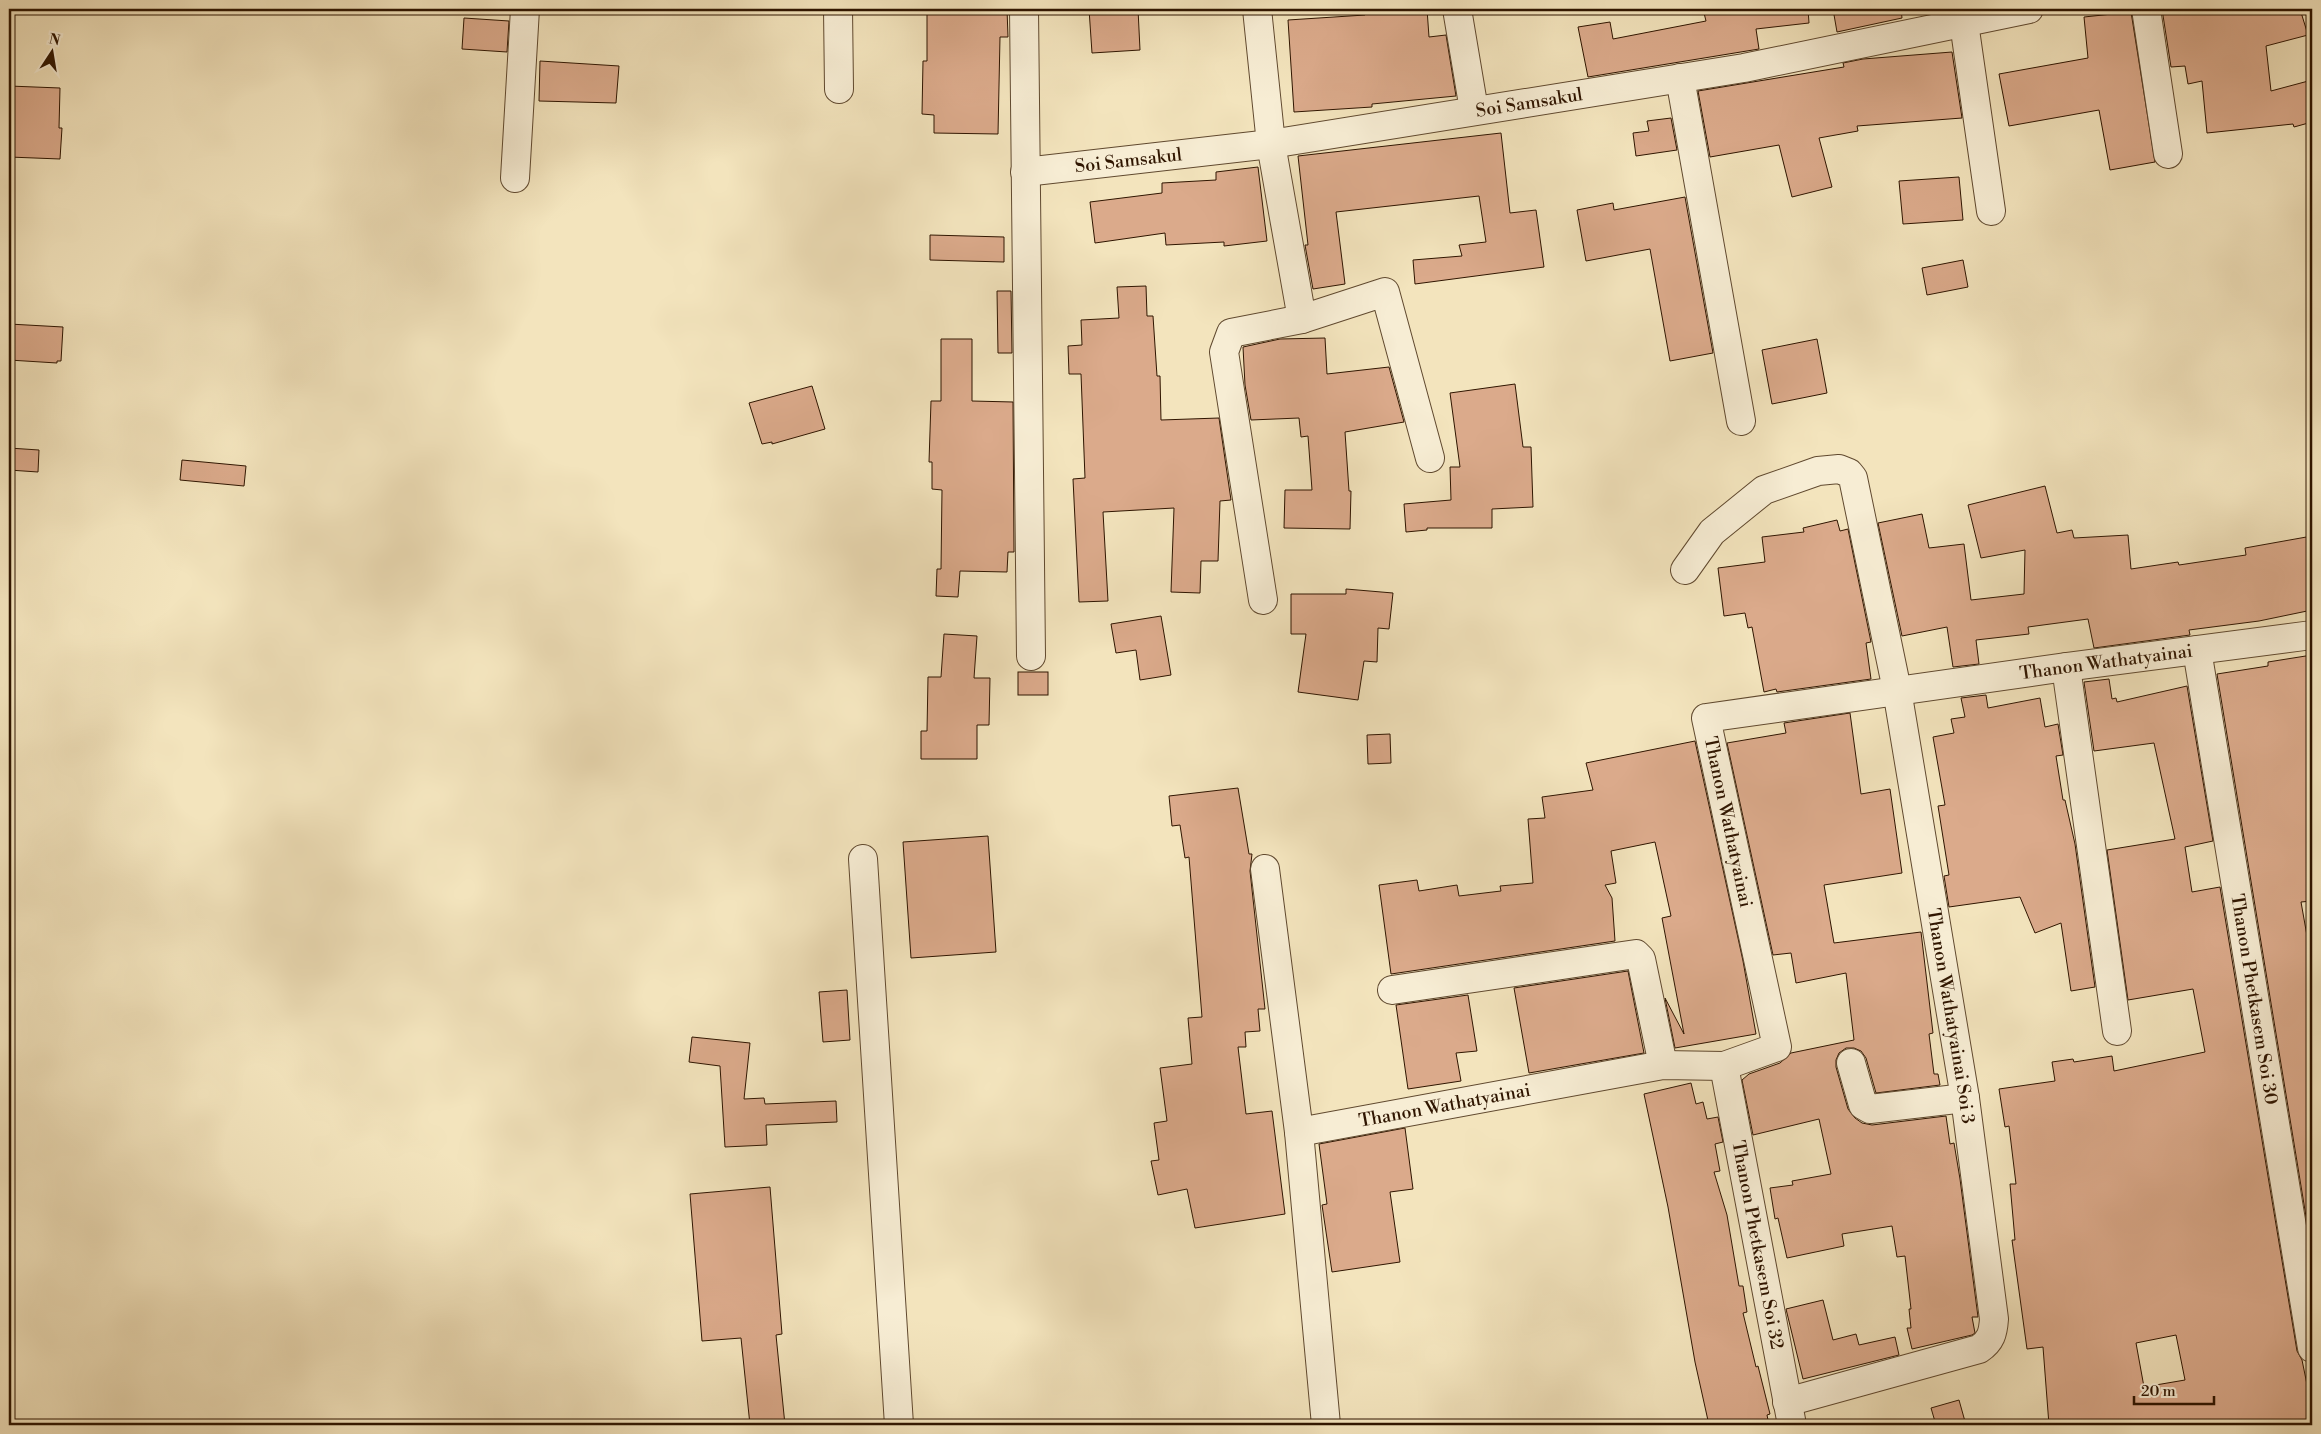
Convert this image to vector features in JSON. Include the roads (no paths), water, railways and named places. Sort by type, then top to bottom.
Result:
[{"type":"street","points":[[515,178],[525,9]]},
{"type":"street","points":[[838,9],[839,89]]},
{"type":"street","points":[[1024,9],[1031,656]]},
{"type":"street","points":[[1257,9],[1271,144],[1302,319]]},
{"type":"street","points":[[1457,9],[1474,110]]},
{"type":"street","name":"Soi Samsakul","points":[[1025,172],[1271,144],[1744,68],[1964,16],[2029,9]]},
{"type":"street","points":[[2146,9],[2168,154]]},
{"type":"street","points":[[1964,16],[1991,211]]},
{"type":"street","points":[[1680,78],[1741,421]]},
{"type":"street","points":[[1263,600],[1224,352],[1231,333],[1302,319],[1385,292],[1430,458]]},
{"type":"street","name":"Thanon Wathatyainai Soi 3","points":[[1685,570],[1712,532],[1764,490],[1818,471],[1839,469],[1849,473],[1853,478],[1897,690],[1965,1098],[1994,1319],[1993,1332],[1988,1343],[1979,1349],[1790,1414]]},
{"type":"street","name":"Thanon Wathatyainai","points":[[1299,1132],[1663,1065],[1724,1066],[1777,1046],[1706,718],[1897,690],[2312,634]]},
{"type":"street","name":"Thanon Phetkasem Soi 30","points":[[2197,650],[2312,1348]]},
{"type":"street","points":[[2066,667],[2117,1031]]},
{"type":"street","points":[[863,859],[898,1425]]},
{"type":"street","points":[[1265,869],[1299,1132],[1326,1425]]},
{"type":"street","points":[[1392,990],[1636,954],[1641,959],[1663,1065]]},
{"type":"street","points":[[1851,1063],[1863,1105],[1870,1110],[1965,1098]]},
{"type":"street","name":"Thanon Phetkasem Soi 32","points":[[1724,1066],[1790,1414]]}]
